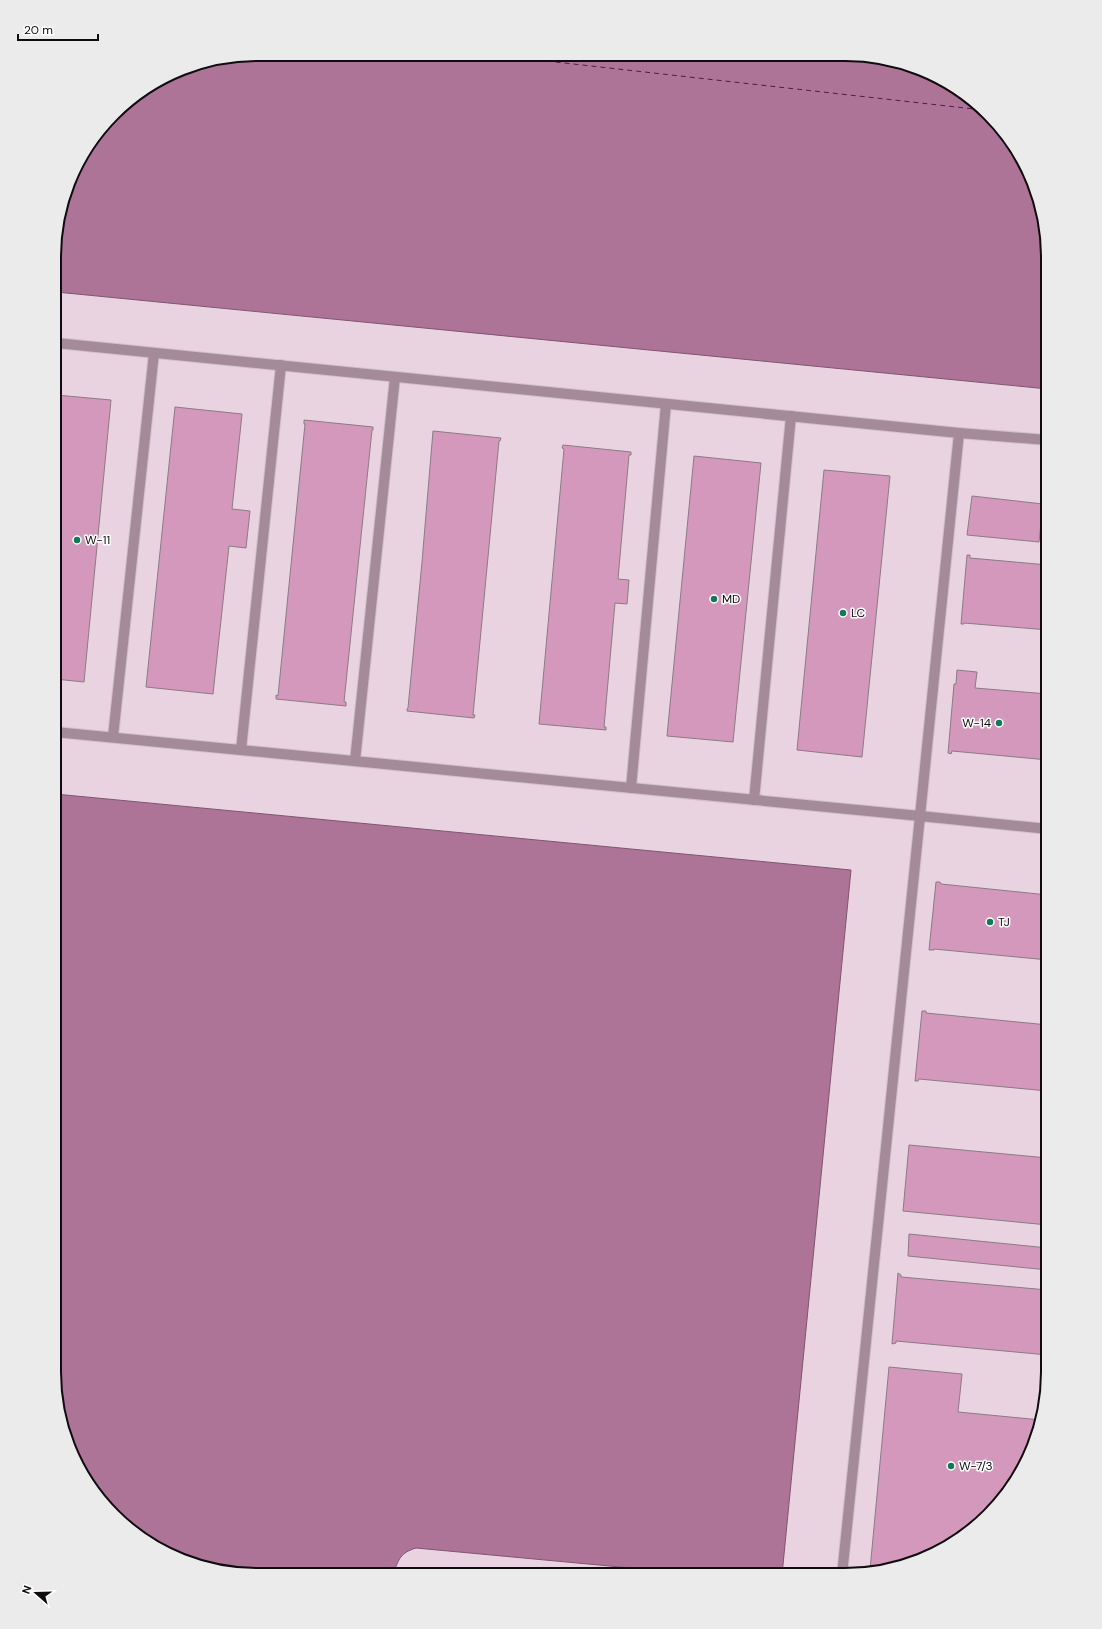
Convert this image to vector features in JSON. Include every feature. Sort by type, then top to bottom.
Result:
[{"type":"lane","points":[[61,344],[959,433],[1041,439]]},
{"type":"lane","points":[[113,737],[154,353]]},
{"type":"lane","points":[[241,750],[281,365]]},
{"type":"lane","points":[[355,761],[395,377]]},
{"type":"lane","points":[[631,788],[666,404]]},
{"type":"lane","points":[[754,800],[790,416]]},
{"type":"lane","points":[[843,1568],[959,433]]},
{"type":"lane","points":[[61,733],[1041,828]]},
{"type":"shaded area","points":[[244,61],[858,61],[883,65],[908,71],[932,81],[954,94],[984,118],[1008,148],[1021,170],[1031,194],[1041,244],[1041,388],[61,292],[61,244],[65,219],[71,194],[81,170],[94,148],[118,118],[148,94],[170,81],[194,71],[219,65]]},
{"type":"shaded area","points":[[61,292],[1041,388],[1041,1385],[1037,1410],[1031,1435],[1021,1459],[1008,1481],[984,1511],[943,1542],[908,1558],[871,1566],[858,1568],[783,1568],[851,870],[61,795]]},
{"type":"shaded area","points":[[61,795],[851,870],[783,1568],[631,1568],[416,1548],[403,1554],[395,1568],[244,1568],[194,1558],[159,1542],[118,1511],[94,1481],[81,1459],[71,1435],[61,1385]]},
{"type":"shaded area","points":[[416,1548],[631,1568],[395,1568],[399,1558],[407,1551]]},
{"type":"building","name":"W-11","points":[[61,395],[111,400],[84,682],[61,680]]},
{"type":"building","points":[[175,407],[242,414],[232,509],[250,511],[246,548],[229,546],[213,694],[146,687]]},
{"type":"building","points":[[304,420],[373,427],[344,702],[346,702],[346,706],[276,699],[276,695],[278,696],[305,424]]},
{"type":"building","points":[[433,431],[501,438],[499,441],[473,715],[475,715],[474,718],[407,711]]},
{"type":"building","points":[[563,445],[631,452],[631,455],[629,455],[618,579],[629,580],[627,604],[615,603],[604,727],[606,727],[606,730],[539,724],[564,449],[562,448]]},
{"type":"building","name":"MD","points":[[694,456],[761,463],[733,742],[667,736]]},
{"type":"building","name":"LC","points":[[824,470],[890,476],[862,757],[797,750]]},
{"type":"building","points":[[972,496],[1041,504],[1039,542],[967,535]]},
{"type":"building","points":[[967,555],[970,555],[970,558],[1041,564],[1041,629],[964,623],[961,624]]},
{"type":"building","name":"W-14","points":[[957,670],[977,672],[975,688],[1041,693],[1041,759],[952,751],[951,754],[948,753],[954,684],[956,684]]},
{"type":"building","name":"TJ","points":[[936,882],[940,882],[941,884],[1041,894],[1041,959],[934,949],[929,950]]},
{"type":"building","points":[[922,1011],[926,1011],[926,1013],[1041,1024],[1041,1090],[919,1079],[918,1081],[915,1081]]},
{"type":"building","points":[[909,1145],[1041,1157],[1041,1224],[903,1211]]},
{"type":"building","points":[[909,1234],[1041,1247],[1041,1269],[908,1256]]},
{"type":"building","points":[[898,1273],[901,1277],[1041,1289],[1041,1354],[896,1341],[896,1343],[892,1344]]},
{"type":"building","name":"W-7/3","points":[[889,1367],[962,1374],[958,1412],[1035,1419],[1031,1435],[1015,1470],[984,1511],[954,1535],[932,1548],[908,1558],[870,1566]]},
{"type":"ferry route","points":[[546,61],[973,109]]},
{"type":"place","name":"W-11","points":[[77,540]]},
{"type":"place","name":"MD","points":[[714,599]]},
{"type":"place","name":"LC","points":[[843,613]]},
{"type":"place","name":"W-14","points":[[999,723]]},
{"type":"place","name":"TJ","points":[[990,922]]},
{"type":"place","name":"W-7/3","points":[[951,1466]]}]
